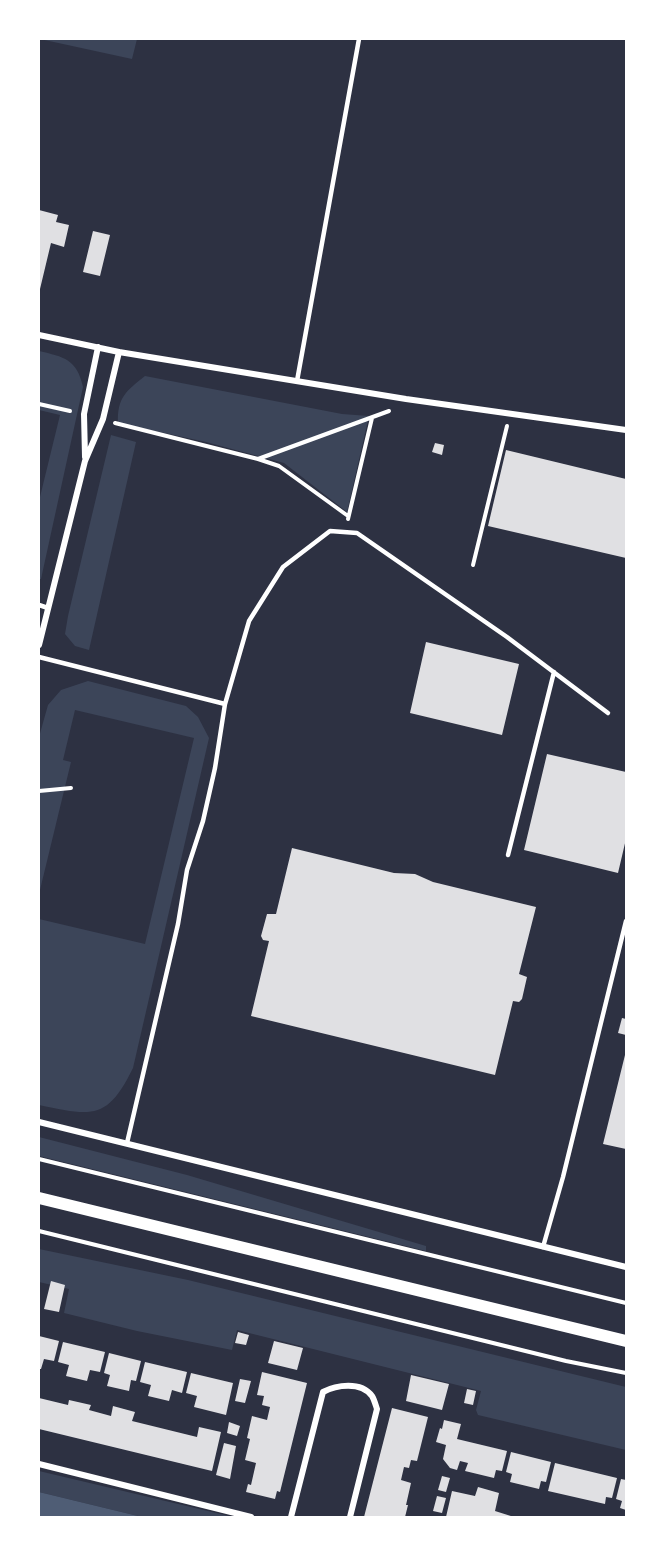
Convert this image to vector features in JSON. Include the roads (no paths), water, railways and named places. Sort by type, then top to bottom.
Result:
[{"type":"main road","points":[[39,1198],[626,1341]]},
{"type":"street","points":[[39,335],[119,352],[297,381],[626,430]]},
{"type":"street","points":[[85,461],[84,414],[98,347]]},
{"type":"street","points":[[39,645],[85,461],[103,420],[119,352]]},
{"type":"street","points":[[39,1122],[626,1267]]},
{"type":"street","points":[[291,1517],[323,1392],[332,1387],[345,1385],[361,1389],[372,1395],[377,1409],[350,1517]]},
{"type":"street","points":[[39,1464],[251,1517]]},
{"type":"lane","points":[[297,381],[359,39]]},
{"type":"lane","points":[[127,1143],[178,924],[187,870],[203,821],[214,775],[225,704],[249,621],[283,567],[330,531],[357,532],[507,637],[608,713]]},
{"type":"lane","points":[[39,605],[48,608]]},
{"type":"lane","points":[[39,657],[225,704]]},
{"type":"lane","points":[[508,855],[554,672]]},
{"type":"lane","points":[[543,1247],[564,1177],[626,921]]}]
